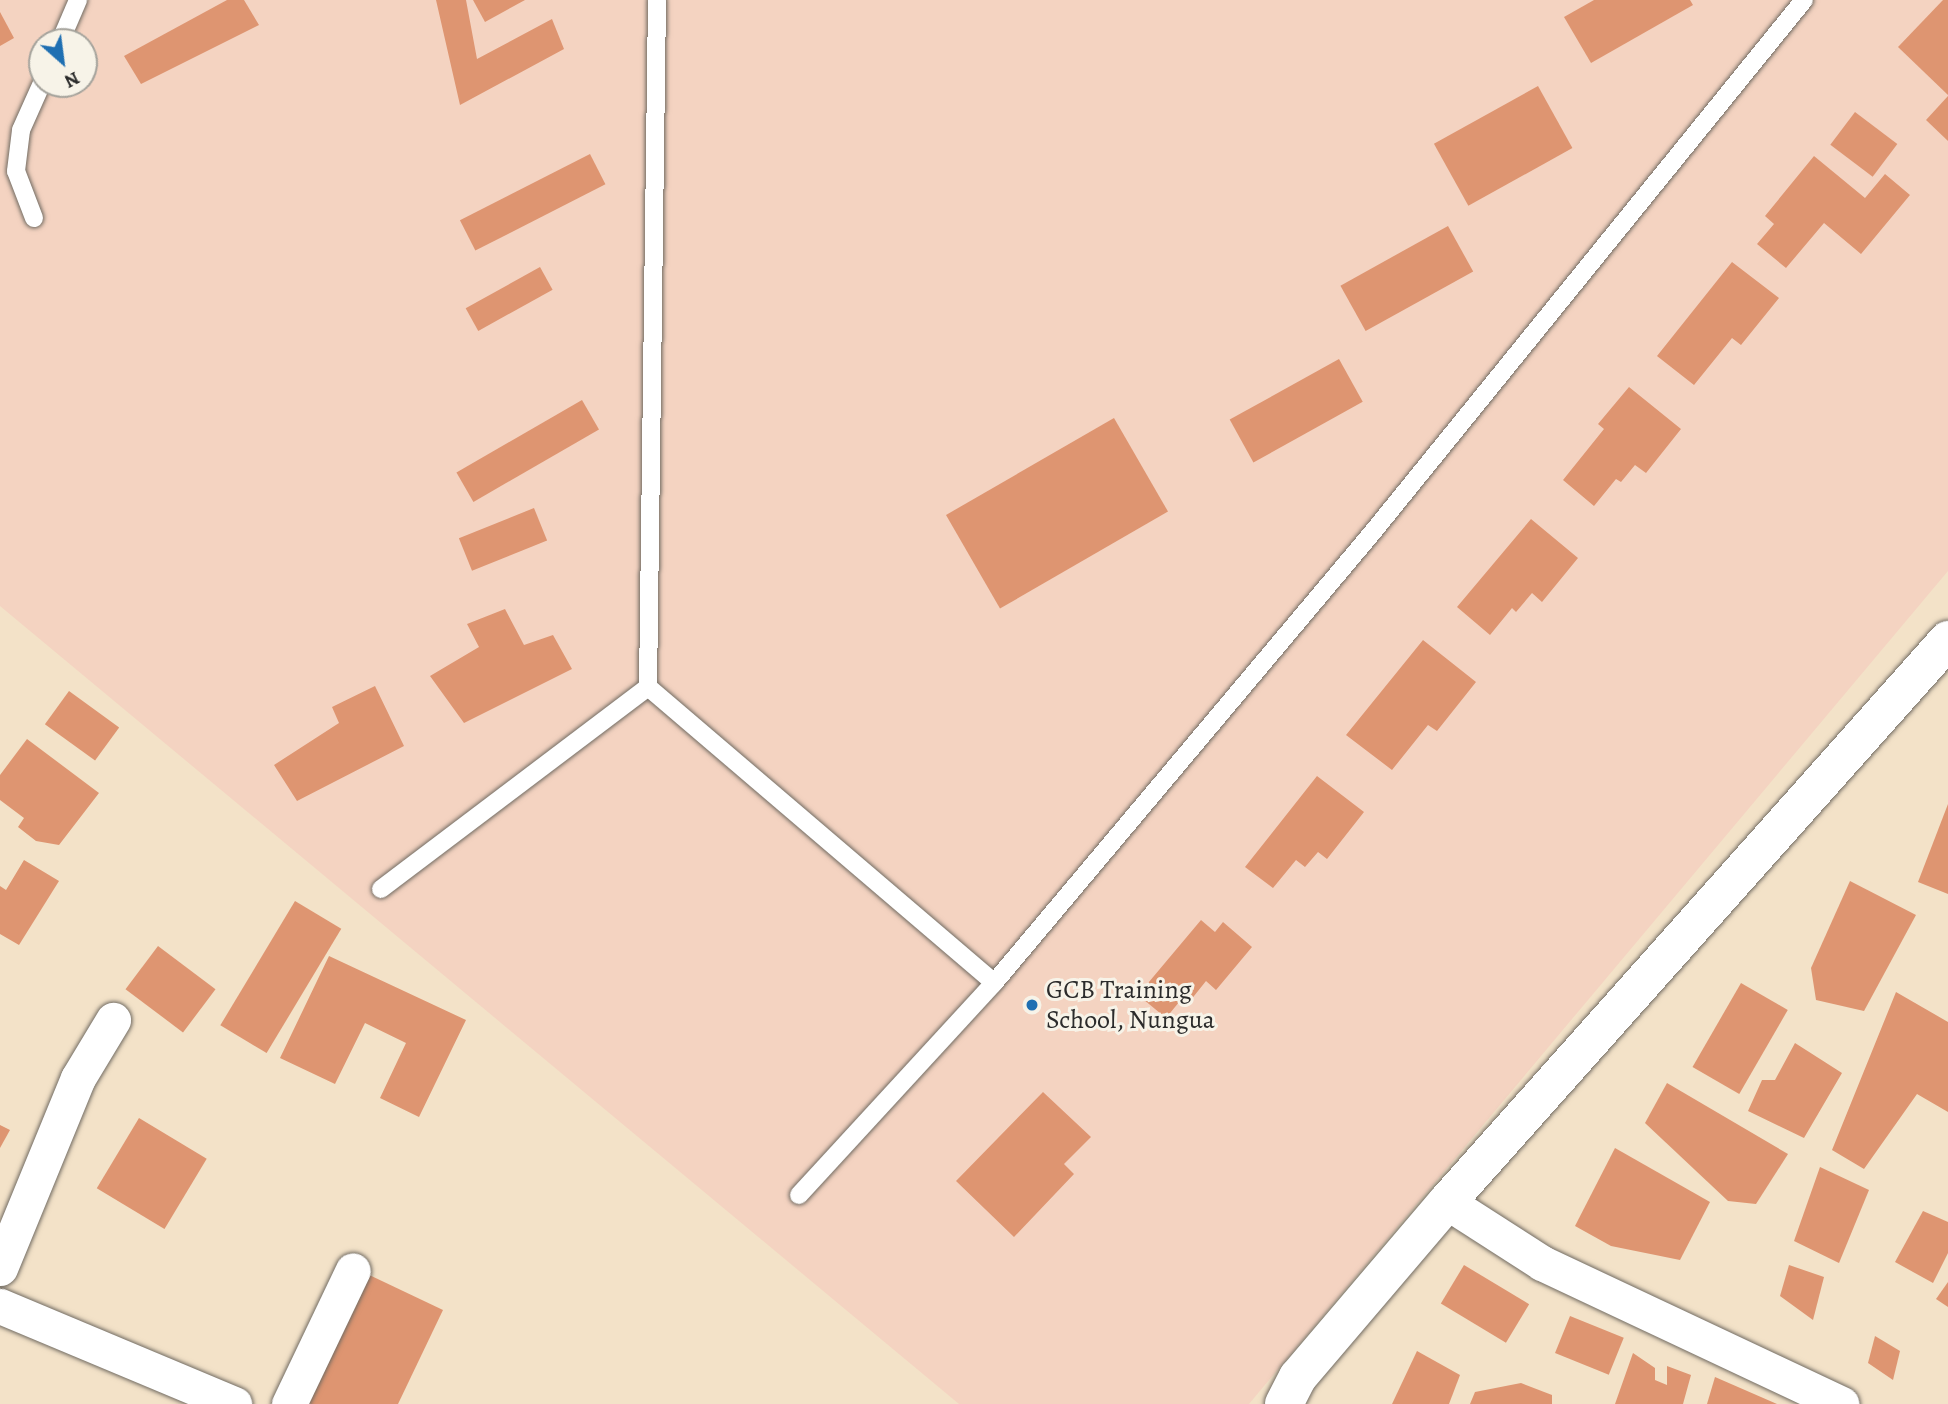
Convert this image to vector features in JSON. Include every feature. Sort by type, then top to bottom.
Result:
[{"type":"street","points":[[1284,1404],[1298,1377],[1447,1202],[1948,640]]},
{"type":"street","points":[[0,1268],[78,1078],[113,1020]]},
{"type":"street","points":[[1447,1202],[1542,1263],[1841,1404]]},
{"type":"street","points":[[289,1404],[353,1270]]},
{"type":"street","points":[[0,1306],[224,1402]]},
{"type":"lane","points":[[66,28],[78,0]]},
{"type":"lane","points":[[648,687],[657,0]]},
{"type":"lane","points":[[799,1195],[994,983],[1372,533],[1804,0]]},
{"type":"lane","points":[[34,218],[16,171],[21,130],[35,98]]},
{"type":"lane","points":[[381,889],[648,687]]},
{"type":"lane","points":[[648,687],[994,983]]},
{"type":"shaded area","name":"GCB Training School, Nungua","points":[[0,0],[1948,0],[1948,571],[1249,1404],[959,1404],[0,606]]},
{"type":"building","points":[[227,0],[244,0],[259,25],[141,84],[124,56]]},
{"type":"building","points":[[436,0],[466,0],[477,59],[552,19],[564,49],[460,105]]},
{"type":"building","points":[[473,0],[525,0],[485,22]]},
{"type":"building","points":[[1594,0],[1690,0],[1693,5],[1591,63],[1564,17]]},
{"type":"building","points":[[1943,0],[1948,0],[1948,95],[1898,47]]},
{"type":"building","points":[[0,12],[14,38],[0,46]]},
{"type":"building","points":[[1538,86],[1572,148],[1468,206],[1434,144]]},
{"type":"building","points":[[1948,96],[1948,141],[1926,120]]},
{"type":"building","points":[[1855,112],[1897,144],[1873,177],[1830,145]]},
{"type":"building","points":[[590,154],[605,184],[475,251],[460,220]]},
{"type":"building","points":[[1814,156],[1865,198],[1885,174],[1910,195],[1861,254],[1824,223],[1786,268],[1757,244],[1774,224],[1765,216]]},
{"type":"building","points":[[1448,226],[1473,271],[1366,331],[1340,286]]},
{"type":"building","points":[[1732,262],[1779,298],[1741,345],[1732,338],[1694,385],[1657,356]]},
{"type":"building","points":[[540,267],[553,290],[478,331],[466,308]]},
{"type":"building","points":[[1339,359],[1363,402],[1253,462],[1230,420]]},
{"type":"building","points":[[1629,387],[1681,429],[1646,473],[1635,465],[1621,482],[1616,479],[1594,506],[1563,480],[1604,429],[1598,424]]},
{"type":"building","points":[[582,400],[599,429],[473,502],[456,472]]},
{"type":"building","points":[[1114,418],[1168,512],[1000,609],[946,515]]},
{"type":"building","points":[[534,508],[547,540],[472,571],[459,538]]},
{"type":"building","points":[[1531,519],[1578,558],[1542,602],[1532,593],[1516,612],[1512,608],[1490,635],[1457,607]]},
{"type":"building","points":[[505,609],[524,645],[553,635],[572,669],[464,723],[430,676],[479,647],[467,624]]},
{"type":"building","points":[[1423,640],[1476,682],[1437,731],[1428,725],[1392,770],[1346,735]]},
{"type":"building","points":[[375,686],[404,746],[297,801],[274,765],[339,723],[332,707]]},
{"type":"building","points":[[69,691],[119,727],[95,761],[45,724]]},
{"type":"building","points":[[27,739],[99,793],[59,845],[36,841],[18,827],[24,818],[0,800],[0,775]]},
{"type":"building","points":[[1317,776],[1364,812],[1327,859],[1318,852],[1305,867],[1296,860],[1273,888],[1245,867]]},
{"type":"building","points":[[1948,804],[1948,894],[1918,882]]},
{"type":"building","points":[[24,860],[59,881],[19,945],[0,934],[0,886],[6,890]]},
{"type":"building","points":[[1850,881],[1916,915],[1864,1011],[1816,1000],[1811,968]]},
{"type":"building","points":[[295,901],[341,929],[267,1053],[220,1025]]},
{"type":"building","points":[[1201,920],[1215,932],[1223,922],[1252,947],[1216,990],[1206,981],[1190,1001],[1184,996],[1166,1018],[1138,995]]},
{"type":"building","points":[[158,946],[216,989],[183,1032],[126,989]]},
{"type":"building","points":[[329,956],[466,1020],[419,1117],[380,1098],[406,1043],[365,1023],[335,1084],[280,1058]]},
{"type":"building","points":[[1741,983],[1788,1010],[1739,1094],[1692,1067]]},
{"type":"building","points":[[1896,992],[1948,1022],[1948,1112],[1917,1094],[1864,1169],[1832,1150]]},
{"type":"building","points":[[1795,1043],[1842,1073],[1804,1138],[1748,1111],[1762,1080],[1775,1080]]},
{"type":"building","points":[[1667,1083],[1788,1154],[1756,1204],[1728,1201],[1645,1123]]},
{"type":"building","points":[[1043,1092],[1091,1137],[1064,1164],[1074,1174],[1014,1237],[956,1181]]},
{"type":"building","points":[[139,1118],[207,1159],[164,1229],[97,1188]]},
{"type":"building","points":[[0,1125],[10,1130],[0,1148]]},
{"type":"building","points":[[1615,1148],[1710,1202],[1680,1260],[1611,1246],[1575,1226]]},
{"type":"building","points":[[1820,1167],[1869,1190],[1839,1263],[1794,1241]]},
{"type":"building","points":[[1923,1211],[1948,1222],[1948,1253],[1933,1283],[1895,1262]]},
{"type":"building","points":[[1464,1265],[1529,1304],[1506,1343],[1441,1304]]},
{"type":"building","points":[[1789,1265],[1824,1277],[1813,1320],[1780,1296]]},
{"type":"building","points":[[363,1272],[443,1310],[398,1404],[311,1404],[303,1400]]},
{"type":"building","points":[[1948,1282],[1948,1307],[1936,1299]]},
{"type":"building","points":[[1570,1316],[1624,1338],[1609,1375],[1555,1353]]},
{"type":"building","points":[[1875,1336],[1900,1351],[1893,1380],[1868,1363]]},
{"type":"building","points":[[1417,1351],[1460,1375],[1449,1404],[1392,1404]]},
{"type":"building","points":[[1633,1353],[1655,1368],[1655,1380],[1667,1385],[1667,1366],[1691,1375],[1683,1404],[1615,1404]]},
{"type":"building","points":[[1715,1377],[1777,1404],[1707,1404]]},
{"type":"building","points":[[1521,1383],[1552,1395],[1552,1404],[1470,1404],[1475,1392]]},
{"type":"place","name":"GCB Training School, Nungua","points":[[1032,1005]]}]
